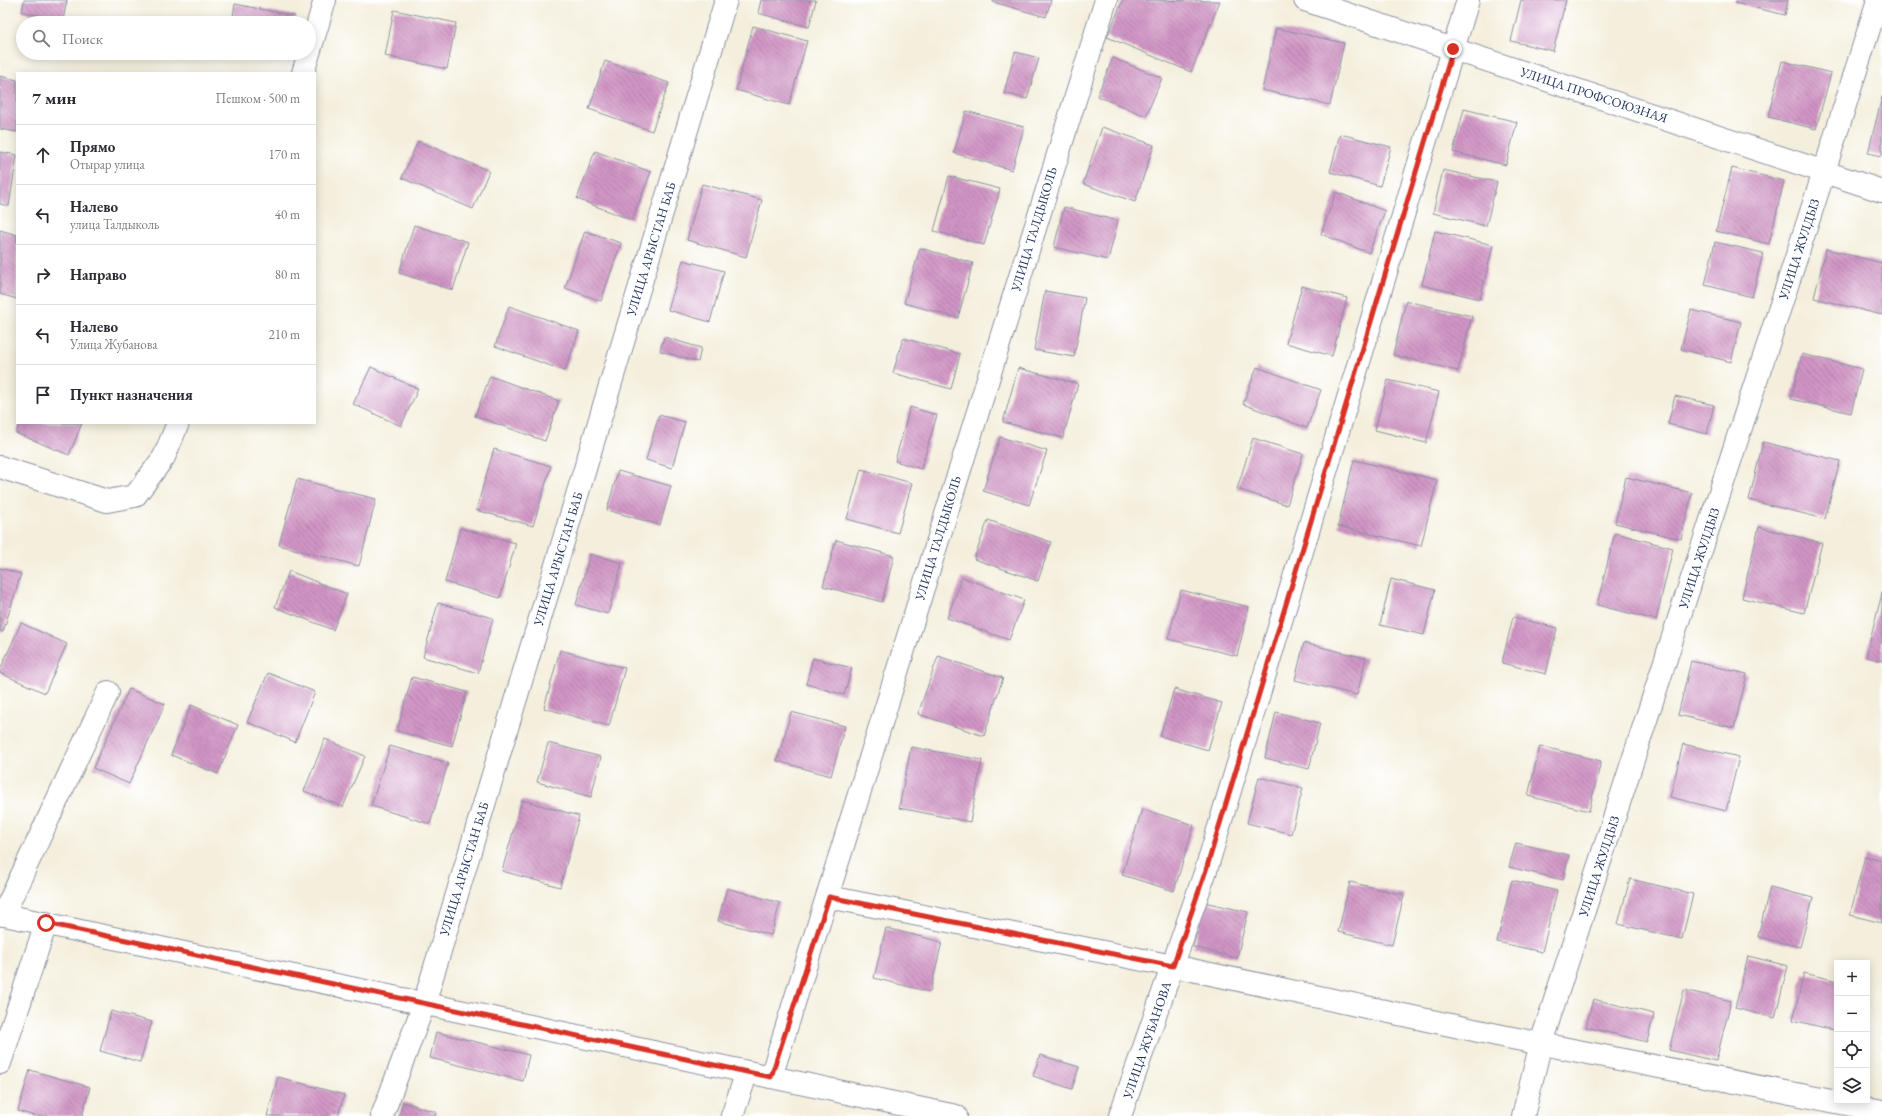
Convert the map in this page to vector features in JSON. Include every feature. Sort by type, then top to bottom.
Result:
[{"type":"street","points":[[316,31],[325,0]]},
{"type":"street","name":"УЛИЦА АРЫСТАН БАБ","points":[[382,1116],[424,1004],[726,0]]},
{"type":"street","name":"УЛИЦА ТАЛДЫКОЛЬ","points":[[771,1077],[829,897],[882,717],[1106,0]]},
{"type":"street","name":"УЛИЦА ПРОФСОЮЗНАЯ","points":[[1305,0],[1882,191]]},
{"type":"street","name":"УЛИЦА ЖУБАНОВА","points":[[1120,1116],[1209,862],[1468,0]]},
{"type":"street","name":"УЛИЦА ЖУЛДЫЗ","points":[[1523,1116],[1542,1043],[1824,172],[1878,0]]},
{"type":"street","points":[[304,72],[308,60]]},
{"type":"street","points":[[0,467],[107,501],[135,496],[164,457],[178,424]]},
{"type":"street","points":[[108,692],[2,914],[956,1116]]},
{"type":"street","points":[[829,897],[1173,966],[1542,1043],[1879,1107]]},
{"type":"street","points":[[0,1063],[46,923]]},
{"type":"street","points":[[732,1116],[747,1072]]},
{"type":"building","points":[[24,0],[67,0],[64,16],[42,16],[22,12]]},
{"type":"building","points":[[761,0],[816,0],[809,27],[758,13]]},
{"type":"building","points":[[993,0],[1051,0],[1046,17],[993,2]]},
{"type":"building","points":[[1123,0],[1220,1],[1191,72],[1107,37]]},
{"type":"building","points":[[1521,0],[1566,0],[1553,51],[1511,41]]},
{"type":"building","points":[[1736,0],[1788,0],[1785,15],[1735,3]]},
{"type":"building","points":[[235,4],[295,16],[233,16]]},
{"type":"building","points":[[394,10],[456,23],[447,69],[385,56]]},
{"type":"building","points":[[753,26],[807,41],[789,105],[736,90]]},
{"type":"building","points":[[1276,28],[1344,43],[1330,105],[1262,90]]},
{"type":"building","points":[[1015,52],[1039,58],[1027,99],[1004,93]]},
{"type":"building","points":[[1113,58],[1162,78],[1146,116],[1097,96]]},
{"type":"building","points":[[605,61],[669,83],[652,131],[589,109]]},
{"type":"building","points":[[1782,61],[1831,73],[1816,129],[1768,117]]},
{"type":"building","points":[[0,76],[16,80],[16,132],[0,129]]},
{"type":"building","points":[[1882,97],[1882,156],[1868,153]]},
{"type":"building","points":[[1464,109],[1517,122],[1506,165],[1453,152]]},
{"type":"building","points":[[966,111],[1024,127],[1012,170],[954,153]]},
{"type":"building","points":[[1102,127],[1154,145],[1135,202],[1083,184]]},
{"type":"building","points":[[1340,134],[1391,147],[1380,186],[1330,172]]},
{"type":"building","points":[[418,141],[489,171],[473,209],[402,178]]},
{"type":"building","points":[[595,151],[651,172],[632,220],[577,199]]},
{"type":"building","points":[[0,152],[16,155],[16,161],[9,206],[0,204]]},
{"type":"building","points":[[1732,168],[1784,181],[1769,244],[1716,231]]},
{"type":"building","points":[[1443,170],[1497,182],[1486,226],[1433,213]]},
{"type":"building","points":[[949,176],[1000,189],[984,245],[934,231]]},
{"type":"building","points":[[702,184],[762,200],[746,257],[687,240]]},
{"type":"building","points":[[1336,192],[1385,211],[1369,253],[1321,234]]},
{"type":"building","points":[[1064,207],[1118,221],[1108,260],[1054,247]]},
{"type":"building","points":[[414,225],[468,242],[453,290],[399,273]]},
{"type":"building","points":[[0,230],[16,235],[16,299],[0,294]]},
{"type":"building","points":[[585,231],[621,243],[601,301],[565,288]]},
{"type":"building","points":[[1435,231],[1493,245],[1480,299],[1422,285]]},
{"type":"building","points":[[1715,242],[1763,253],[1752,297],[1705,285]]},
{"type":"building","points":[[920,248],[973,263],[958,318],[904,303]]},
{"type":"building","points":[[1826,249],[1882,263],[1882,315],[1814,298]]},
{"type":"building","points":[[683,260],[724,271],[710,322],[668,310]]},
{"type":"building","points":[[1302,286],[1347,298],[1332,356],[1286,343]]},
{"type":"building","points":[[1045,291],[1085,298],[1074,357],[1034,350]]},
{"type":"building","points":[[1406,301],[1472,316],[1458,371],[1393,355]]},
{"type":"building","points":[[509,306],[579,331],[565,371],[495,346]]},
{"type":"building","points":[[1691,310],[1741,322],[1731,362],[1681,349]]},
{"type":"building","points":[[664,337],[701,348],[698,362],[660,351]]},
{"type":"building","points":[[903,338],[960,354],[951,389],[893,373]]},
{"type":"building","points":[[1802,354],[1862,369],[1851,413],[1791,399]]},
{"type":"building","points":[[371,367],[418,389],[401,426],[353,404]]},
{"type":"building","points":[[1257,367],[1321,390],[1307,428],[1243,404]]},
{"type":"building","points":[[1018,368],[1078,384],[1063,438],[1003,422]]},
{"type":"building","points":[[490,376],[559,401],[545,441],[475,416]]},
{"type":"building","points":[[1388,380],[1439,392],[1426,443],[1375,430]]},
{"type":"building","points":[[1675,396],[1714,405],[1707,434],[1668,424]]},
{"type":"building","points":[[910,407],[937,415],[921,469],[895,461]]},
{"type":"building","points":[[659,415],[685,422],[672,468],[646,460]]},
{"type":"building","points":[[20,424],[82,424],[69,455],[16,433]]},
{"type":"building","points":[[1000,437],[1047,451],[1029,505],[983,491]]},
{"type":"building","points":[[1253,438],[1303,454],[1287,505],[1237,489]]},
{"type":"building","points":[[1763,442],[1840,461],[1825,519],[1749,500]]},
{"type":"building","points":[[494,449],[551,466],[533,526],[476,510]]},
{"type":"building","points":[[1354,460],[1437,480],[1421,546],[1338,526]]},
{"type":"building","points":[[861,469],[912,483],[898,533],[847,519]]},
{"type":"building","points":[[618,471],[671,486],[660,525],[607,510]]},
{"type":"building","points":[[1626,477],[1692,493],[1681,539],[1615,523]]},
{"type":"building","points":[[297,479],[376,499],[359,566],[279,545]]},
{"type":"building","points":[[988,520],[1051,542],[1038,581],[974,559]]},
{"type":"building","points":[[1759,527],[1822,543],[1804,613],[1742,598]]},
{"type":"building","points":[[460,528],[516,543],[500,598],[445,582]]},
{"type":"building","points":[[1615,533],[1673,548],[1656,620],[1597,605]]},
{"type":"building","points":[[836,540],[894,556],[882,602],[823,586]]},
{"type":"building","points":[[590,554],[622,563],[608,614],[576,605]]},
{"type":"building","points":[[0,568],[21,574],[3,632],[0,631]]},
{"type":"building","points":[[289,571],[347,594],[333,630],[275,607]]},
{"type":"building","points":[[962,577],[1024,600],[1009,640],[947,618]]},
{"type":"building","points":[[1391,579],[1435,590],[1424,635],[1380,625]]},
{"type":"building","points":[[1181,590],[1249,607],[1237,656],[1168,639]]},
{"type":"building","points":[[1882,593],[1882,661],[1866,657]]},
{"type":"building","points":[[438,603],[493,618],[478,673],[423,657]]},
{"type":"building","points":[[1513,617],[1557,628],[1546,674],[1502,663]]},
{"type":"building","points":[[21,623],[67,644],[45,693],[0,673]]},
{"type":"building","points":[[1304,643],[1366,658],[1357,695],[1295,680]]},
{"type":"building","points":[[560,650],[625,668],[609,726],[544,708]]},
{"type":"building","points":[[938,656],[1003,678],[984,736],[918,714]]},
{"type":"building","points":[[813,658],[852,668],[844,695],[806,684]]},
{"type":"building","points":[[1691,661],[1747,674],[1734,728],[1678,715]]},
{"type":"building","points":[[268,673],[315,692],[295,742],[247,722]]},
{"type":"building","points":[[412,677],[467,692],[452,746],[397,731]]},
{"type":"building","points":[[129,689],[165,704],[129,784],[93,768]]},
{"type":"building","points":[[1174,689],[1222,703],[1208,750],[1160,736]]},
{"type":"building","points":[[191,705],[238,725],[218,774],[171,755]]},
{"type":"building","points":[[791,712],[845,726],[831,776],[777,761]]},
{"type":"building","points":[[1276,712],[1320,723],[1309,769],[1265,758]]},
{"type":"building","points":[[325,739],[365,756],[343,807],[304,791]]},
{"type":"building","points":[[548,743],[601,757],[591,797],[537,782]]},
{"type":"building","points":[[1683,744],[1739,757],[1726,811],[1670,797]]},
{"type":"building","points":[[390,746],[448,763],[430,824],[371,806]]},
{"type":"building","points":[[1540,746],[1601,761],[1589,811],[1528,796]]},
{"type":"building","points":[[911,747],[982,760],[970,822],[899,808]]},
{"type":"building","points":[[1259,777],[1303,788],[1291,834],[1247,823]]},
{"type":"building","points":[[522,800],[579,816],[560,887],[502,871]]},
{"type":"building","points":[[1142,809],[1194,825],[1174,891],[1122,875]]},
{"type":"building","points":[[1516,843],[1569,855],[1563,880],[1509,867]]},
{"type":"building","points":[[1865,856],[1882,860],[1882,923],[1850,915]]},
{"type":"building","points":[[1630,879],[1693,894],[1682,939],[1618,924]]},
{"type":"building","points":[[1512,880],[1557,891],[1542,952],[1497,942]]},
{"type":"building","points":[[1350,882],[1404,895],[1392,945],[1338,932]]},
{"type":"building","points":[[1770,887],[1813,898],[1800,947],[1758,937]]},
{"type":"building","points":[[727,888],[780,903],[771,935],[718,921]]},
{"type":"building","points":[[1204,902],[1248,912],[1237,958],[1193,947]]},
{"type":"building","points":[[886,928],[942,942],[930,992],[874,978]]},
{"type":"building","points":[[1748,956],[1788,966],[1775,1018],[1735,1008]]},
{"type":"building","points":[[1804,973],[1834,980],[1834,1030],[1793,1020]]},
{"type":"building","points":[[1684,990],[1731,1001],[1716,1061],[1669,1050]]},
{"type":"building","points":[[1593,999],[1654,1014],[1647,1042],[1586,1027]]},
{"type":"building","points":[[111,1011],[152,1022],[140,1062],[100,1051]]},
{"type":"building","points":[[436,1032],[529,1055],[523,1081],[430,1058]]},
{"type":"building","points":[[1040,1055],[1079,1067],[1072,1089],[1033,1076]]},
{"type":"building","points":[[30,1070],[90,1087],[82,1116],[34,1116],[18,1111]]},
{"type":"building","points":[[278,1077],[344,1095],[338,1116],[267,1116]]},
{"type":"building","points":[[403,1102],[436,1112],[435,1116],[399,1116]]},
{"type":"route","points":[[46,923],[771,1077],[829,897],[1173,966],[1206,870],[1453,49]]}]
